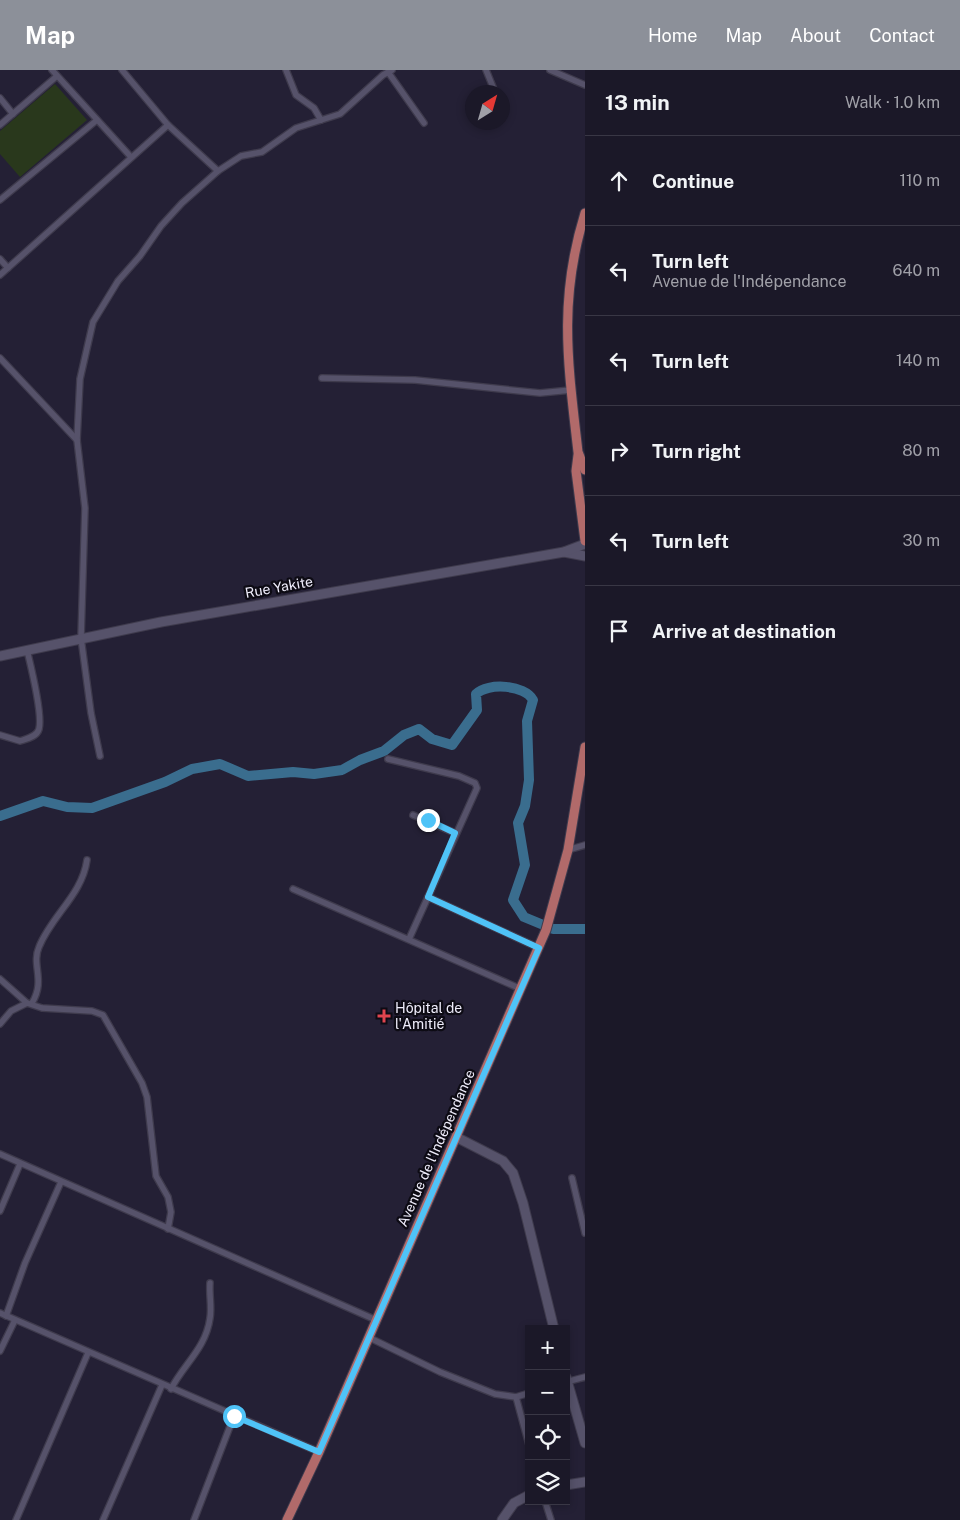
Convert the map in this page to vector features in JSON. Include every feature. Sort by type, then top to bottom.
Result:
[{"type":"main road","points":[[585,213],[572,259],[566,332],[578,452],[576,471],[583,507],[585,542]]},
{"type":"main road","points":[[578,452],[585,470]]},
{"type":"main road","name":"Rue Yakite","points":[[0,656],[161,622],[564,552],[585,542]]},
{"type":"main road","name":"Rue Yakite","points":[[564,552],[585,556]]},
{"type":"main road","name":"Avenue de l'Indépendance","points":[[287,1520],[319,1452],[546,930],[568,850],[585,747]]},
{"type":"main road","points":[[456,1137],[503,1161],[513,1173],[524,1203],[553,1325]]},
{"type":"main road","points":[[570,1390],[585,1443]]},
{"type":"main road","points":[[570,1484],[585,1482]]},
{"type":"main road","points":[[502,1520],[514,1503],[525,1497]]},
{"type":"street","points":[[52,70],[131,156]]},
{"type":"street","points":[[122,70],[168,125],[218,171]]},
{"type":"street","points":[[286,70],[296,94],[314,108],[321,120]]},
{"type":"street","points":[[486,70],[492,85]]},
{"type":"street","points":[[550,70],[585,85]]},
{"type":"street","points":[[100,756],[91,713],[81,638],[85,508],[77,440],[80,378],[93,322],[118,281],[182,202],[218,171],[241,156],[262,152],[296,128],[344,112],[390,71],[424,123]]},
{"type":"street","points":[[0,125],[56,76]]},
{"type":"street","points":[[0,98],[13,114]]},
{"type":"street","points":[[0,200],[97,120]]},
{"type":"street","points":[[0,274],[168,125]]},
{"type":"street","points":[[0,259],[8,268]]},
{"type":"street","points":[[0,358],[77,440]]},
{"type":"street","points":[[322,378],[415,380],[540,393],[571,390]]},
{"type":"street","points":[[0,735],[20,741],[36,734],[39,728],[38,708],[27,650]]},
{"type":"street","points":[[388,759],[459,776],[475,782],[477,788],[455,833],[409,939]]},
{"type":"street","points":[[413,815],[455,833]]},
{"type":"street","points":[[568,850],[585,845]]},
{"type":"street","points":[[0,1024],[11,1011],[30,1003],[39,992],[39,946],[74,895],[85,874],[87,860]]},
{"type":"street","points":[[293,889],[521,989]]},
{"type":"street","points":[[428,897],[539,948]]},
{"type":"street","points":[[0,979],[30,1003],[42,1008],[98,1012],[103,1016],[147,1098],[156,1176],[168,1197],[171,1212],[168,1229]]},
{"type":"street","points":[[0,1154],[376,1320]]},
{"type":"street","points":[[0,1211],[20,1164]]},
{"type":"street","points":[[572,1178],[585,1233]]},
{"type":"street","points":[[61,1182],[24,1263],[3,1315],[319,1452]]},
{"type":"street","points":[[171,1389],[178,1374],[193,1360],[204,1339],[210,1320],[210,1283]]},
{"type":"street","points":[[0,1351],[15,1320]]},
{"type":"street","points":[[368,1337],[440,1372],[495,1394],[516,1397],[525,1394]]},
{"type":"street","points":[[16,1520],[88,1353]]},
{"type":"street","points":[[570,1380],[585,1377]]},
{"type":"street","points":[[103,1520],[162,1385]]},
{"type":"street","points":[[516,1397],[525,1430]]},
{"type":"street","points":[[194,1520],[234,1416]]},
{"type":"street","points":[[546,1505],[551,1520]]},
{"type":"green space","points":[[55,84],[87,120],[20,177],[0,154],[0,131]]},
{"type":"waterway","points":[[0,816],[43,801],[67,807],[92,808],[165,782],[192,769],[220,764],[248,776],[293,772],[314,774],[342,770],[360,760],[384,751],[404,735],[419,729],[432,739],[452,745],[477,710],[476,694],[489,688],[515,688],[529,695],[533,700],[527,721],[529,780],[525,806],[518,823],[525,865],[513,900],[524,917],[553,929],[585,929]]},
{"type":"place","name":"Hôpital de l'Amitié","points":[[384,1016]]},
{"type":"route","points":[[234,1416],[319,1452],[539,948],[428,897],[455,833],[428,820]]}]
